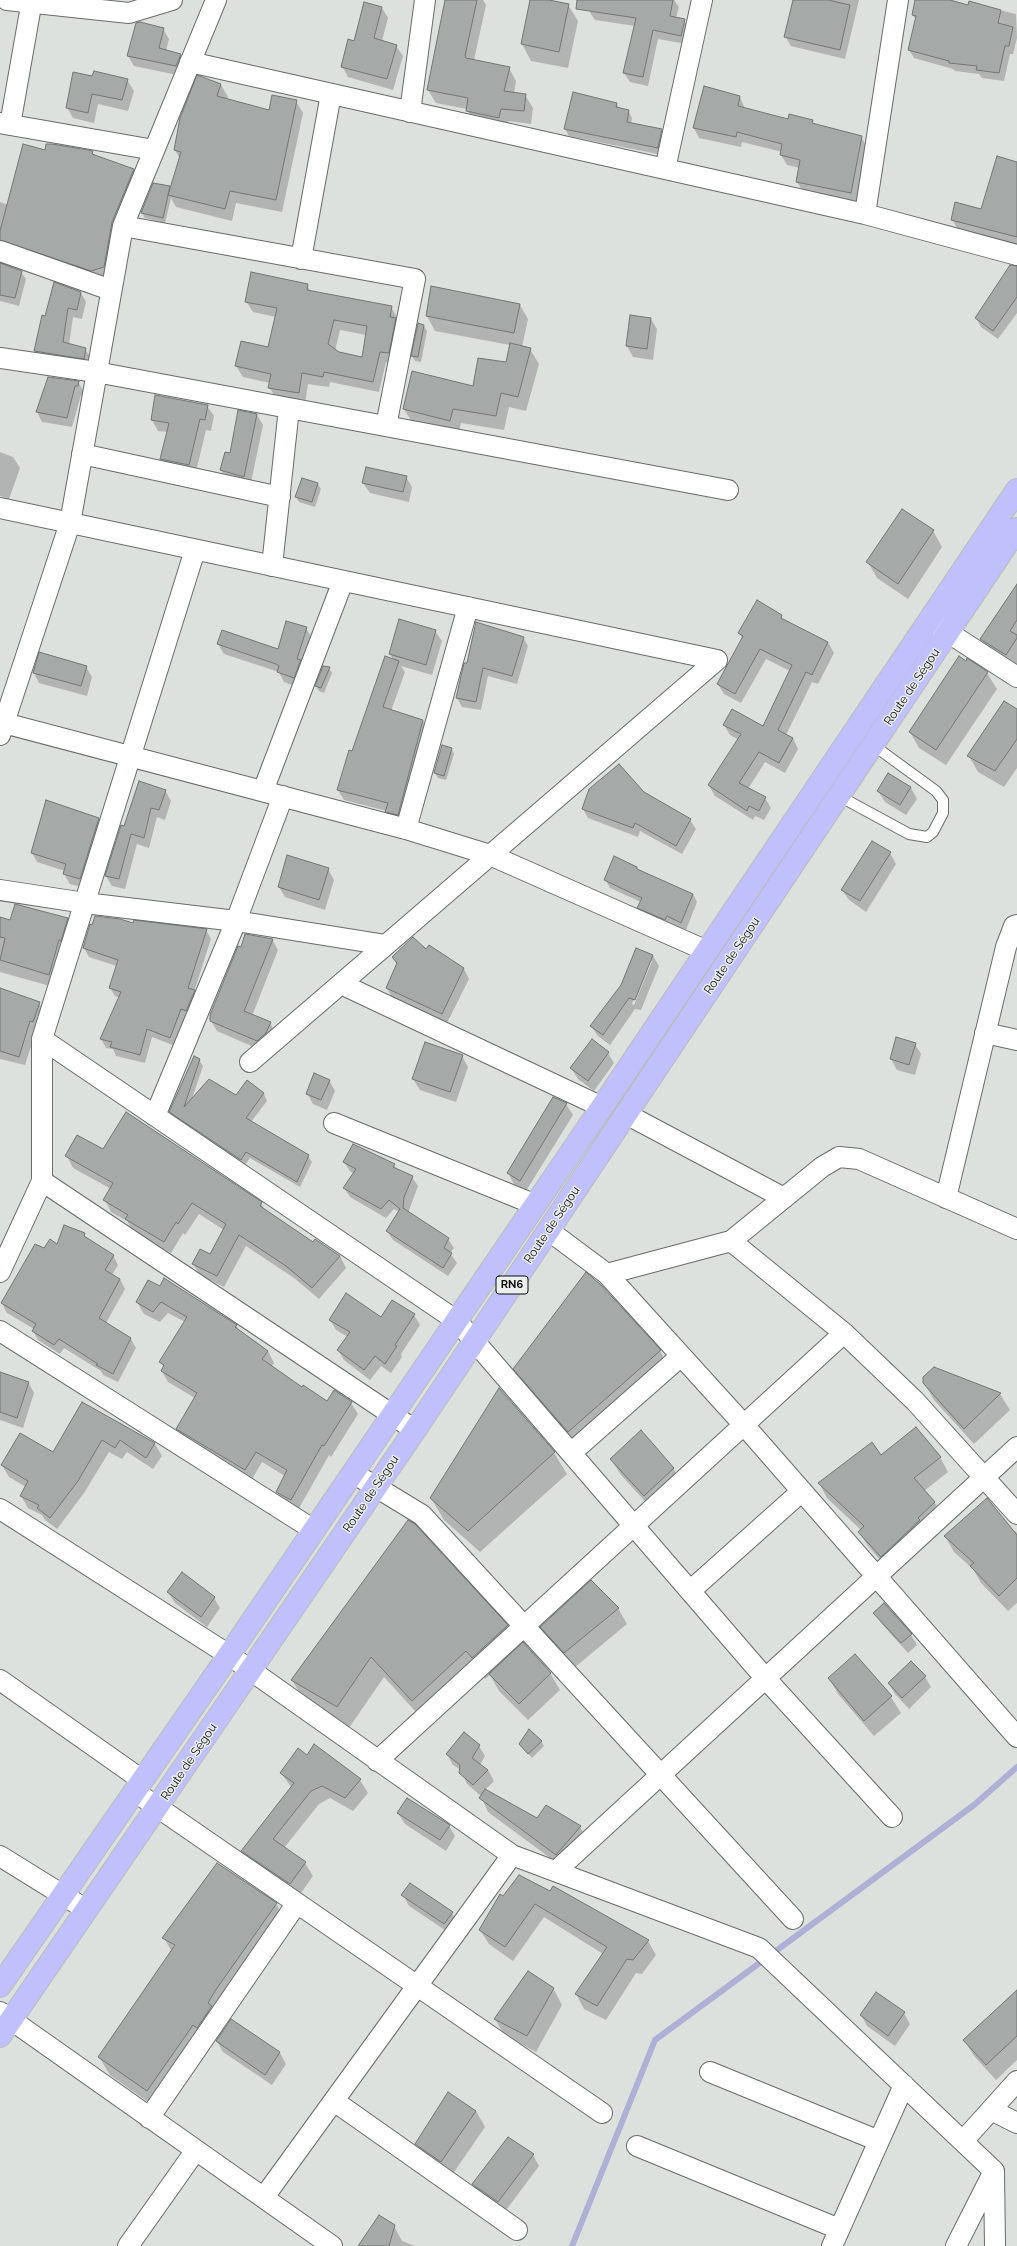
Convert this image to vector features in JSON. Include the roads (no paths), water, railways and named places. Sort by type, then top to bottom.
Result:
[{"type":"highway","name":"Route de Ségou","points":[[4,2023],[87,1910],[158,1808],[415,1430],[873,745],[1017,490]]},
{"type":"highway","name":"Route de Ségou","points":[[0,1986],[393,1415],[707,951],[939,627],[1017,529]]},
{"type":"street","points":[[7,0],[32,1],[129,13],[172,0]]},
{"type":"street","points":[[216,0],[123,226],[70,523],[1,726],[130,756],[283,796],[406,829],[490,855],[707,951]]},
{"type":"street","points":[[410,112],[425,0]]},
{"type":"street","points":[[664,169],[702,0]]},
{"type":"street","points":[[865,214],[898,0]]},
{"type":"street","points":[[32,1],[5,124],[154,150]]},
{"type":"street","points":[[190,62],[865,214],[1017,255]]},
{"type":"street","points":[[301,259],[331,94]]},
{"type":"street","points":[[123,226],[414,279],[386,426]]},
{"type":"street","points":[[0,251],[111,290]]},
{"type":"street","points":[[0,358],[96,372],[728,490]]},
{"type":"street","points":[[272,566],[289,408]]},
{"type":"street","points":[[82,454],[280,497]]},
{"type":"street","points":[[0,508],[717,660],[250,1062]]},
{"type":"street","points":[[0,1272],[42,1180],[42,1039],[194,550]]},
{"type":"street","points":[[263,791],[343,581]]},
{"type":"street","points":[[406,829],[468,608]]},
{"type":"street","points":[[939,627],[1017,677]]},
{"type":"street","points":[[155,1116],[236,921],[283,796]]},
{"type":"street","points":[[0,890],[85,903],[236,921],[386,945]]},
{"type":"street","points":[[946,1198],[1006,947],[1014,926],[1017,925]]},
{"type":"street","points":[[341,984],[602,1107]]},
{"type":"street","points":[[985,1033],[1017,1040]]},
{"type":"street","points":[[42,1039],[457,1321],[766,1679],[892,1817]]},
{"type":"street","points":[[626,1114],[784,1198]]},
{"type":"street","points":[[334,1123],[536,1205]]},
{"type":"street","points":[[607,1274],[731,1241],[822,1167],[839,1157],[859,1159],[1017,1229]]},
{"type":"street","points":[[42,1180],[415,1430]]},
{"type":"street","points":[[548,1230],[607,1274],[744,1425],[1017,1737]]},
{"type":"street","points":[[731,1241],[844,1333],[914,1401],[1017,1514]]},
{"type":"street","points":[[0,1331],[314,1530]]},
{"type":"street","points":[[377,1761],[844,1333]]},
{"type":"street","points":[[571,1453],[681,1356]]},
{"type":"street","points":[[556,1871],[985,1479],[1017,1447]]},
{"type":"street","points":[[353,1473],[422,1515],[793,1919]]},
{"type":"street","points":[[690,1591],[802,1492]]},
{"type":"street","points":[[0,1509],[229,1655],[512,1855],[759,1948],[994,2171],[995,2246]]},
{"type":"street","points":[[0,1680],[138,1786],[158,1808],[602,2113]]},
{"type":"street","points":[[264,2198],[512,1855]]},
{"type":"street","points":[[0,1856],[87,1910]]},
{"type":"street","points":[[150,2118],[297,1904]]},
{"type":"street","points":[[4,2023],[150,2118],[264,2198],[307,2239],[332,2246]]},
{"type":"street","points":[[710,2072],[879,2141]]},
{"type":"street","points":[[963,2141],[1017,2081]]},
{"type":"street","points":[[637,2146],[836,2237],[904,2085]]},
{"type":"street","points":[[334,2101],[517,2230]]},
{"type":"street","points":[[991,2110],[1017,2123]]},
{"type":"street","points":[[128,2246],[196,2150]]},
{"type":"street","points":[[956,2246],[994,2171]]},
{"type":"lane","points":[[839,796],[909,834],[927,837],[933,832],[943,813],[943,800],[936,791],[873,745]]},
{"type":"waterway","points":[[572,2246],[655,2040],[974,1805],[1017,1767]]}]
